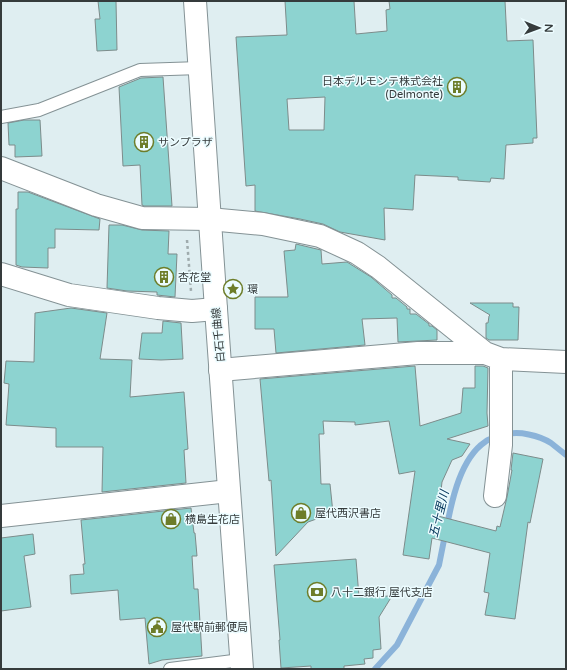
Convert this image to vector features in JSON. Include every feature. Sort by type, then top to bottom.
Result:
[{"type":"street","name":"白石千曲線","points":[[195,1],[241,664]]},
{"type":"street","points":[[1,168],[96,205],[142,218],[209,219],[263,224],[320,236],[358,253],[493,356],[501,436],[495,496]]},
{"type":"street","points":[[1,274],[69,295],[158,308],[192,311],[216,309]]},
{"type":"street","points":[[220,370],[418,353],[493,356],[566,362]]},
{"type":"street","points":[[1,516],[229,491]]},
{"type":"lane","points":[[1,117],[39,110],[140,70],[200,68]]},
{"type":"lane","points":[[170,669],[241,664]]},
{"type":"path","points":[[187,238],[192,311]]},
{"type":"building","points":[[98,1],[116,1],[117,50],[97,51],[95,19],[100,19]]},
{"type":"building","points":[[285,1],[354,1],[356,34],[387,31],[386,10],[390,9],[389,1],[505,1],[507,41],[533,40],[537,138],[533,138],[533,143],[506,145],[504,179],[491,178],[490,182],[458,180],[458,177],[415,175],[413,210],[384,208],[385,240],[340,232],[323,224],[255,211],[255,185],[246,186],[236,37],[287,35]],"holes":[[[325,97],[324,130],[289,130],[287,99]]]},
{"type":"building","name":"サンプラザ","points":[[163,77],[172,206],[144,206],[142,205],[140,165],[123,166],[119,87],[141,78]]},
{"type":"building","points":[[24,120],[40,120],[42,156],[15,157],[15,145],[9,145],[8,123]]},
{"type":"building","points":[[18,192],[28,192],[100,219],[99,230],[55,229],[55,248],[48,248],[48,268],[22,267],[16,265],[16,209],[18,209]]},
{"type":"building","points":[[109,225],[122,225],[142,230],[169,231],[168,254],[177,254],[175,297],[157,295],[157,292],[127,291],[107,288]]},
{"type":"building","points":[[296,244],[321,250],[322,264],[347,262],[371,277],[392,295],[392,298],[396,298],[407,307],[407,309],[410,309],[410,314],[416,314],[429,324],[429,326],[432,326],[437,330],[437,340],[398,342],[397,318],[362,319],[365,345],[276,353],[274,329],[255,329],[255,297],[288,297],[284,251],[295,250]]},
{"type":"building","points":[[470,303],[513,303],[513,307],[519,307],[518,340],[489,340],[486,338],[486,323],[488,323],[490,315]]},
{"type":"building","points":[[71,308],[107,313],[100,359],[132,360],[130,397],[184,392],[188,449],[184,450],[186,483],[102,492],[103,447],[56,447],[56,428],[6,425],[9,384],[4,383],[6,361],[34,362],[35,313]]},
{"type":"building","points":[[163,321],[181,323],[183,359],[139,359],[142,333],[162,333]]},
{"type":"building","points":[[415,366],[420,426],[461,413],[463,388],[475,388],[475,366],[483,366],[488,368],[488,426],[447,439],[470,444],[462,456],[452,460],[442,482],[438,516],[496,531],[497,526],[500,527],[507,497],[512,470],[513,453],[543,459],[530,523],[528,522],[515,619],[485,615],[489,593],[484,592],[490,553],[432,538],[429,559],[403,555],[415,471],[399,474],[389,421],[355,425],[355,422],[323,421],[324,434],[319,434],[321,484],[330,484],[333,513],[308,522],[276,556],[271,480],[269,481],[260,379]]},
{"type":"building","points":[[191,508],[197,556],[192,556],[194,589],[198,589],[202,656],[162,660],[149,664],[145,618],[120,620],[118,590],[71,594],[70,575],[84,574],[83,564],[85,564],[81,520]]},
{"type":"building","points":[[33,534],[35,554],[24,556],[31,607],[1,611],[1,538]]},
{"type":"building","points":[[356,559],[359,597],[392,596],[379,617],[381,649],[373,650],[373,658],[364,659],[365,664],[344,666],[344,669],[311,669],[311,666],[281,668],[274,565]]},
{"type":"waterway","name":"五十里川","points":[[505,435],[522,433],[535,436],[551,443],[566,455]]},
{"type":"waterway","name":"五十里川","points":[[447,526],[455,492],[464,468],[477,449],[486,441],[497,437]]},
{"type":"waterway","name":"五十里川","points":[[375,669],[397,645],[439,565],[445,535]]},
{"type":"place","name":"日本デルモンテ株式会社 (Delmonte)","points":[[457,87]]},
{"type":"place","name":"サンプラザ","points":[[144,142]]},
{"type":"place","name":"杏花堂","points":[[164,277]]},
{"type":"place","name":"環","points":[[233,289]]},
{"type":"place","name":"屋代西沢書店","points":[[301,513]]},
{"type":"place","name":"横島生花店","points":[[171,519]]},
{"type":"place","name":"八十二銀行 屋代支店","points":[[317,592]]},
{"type":"place","name":"屋代駅前郵便局","points":[[157,627]]}]
